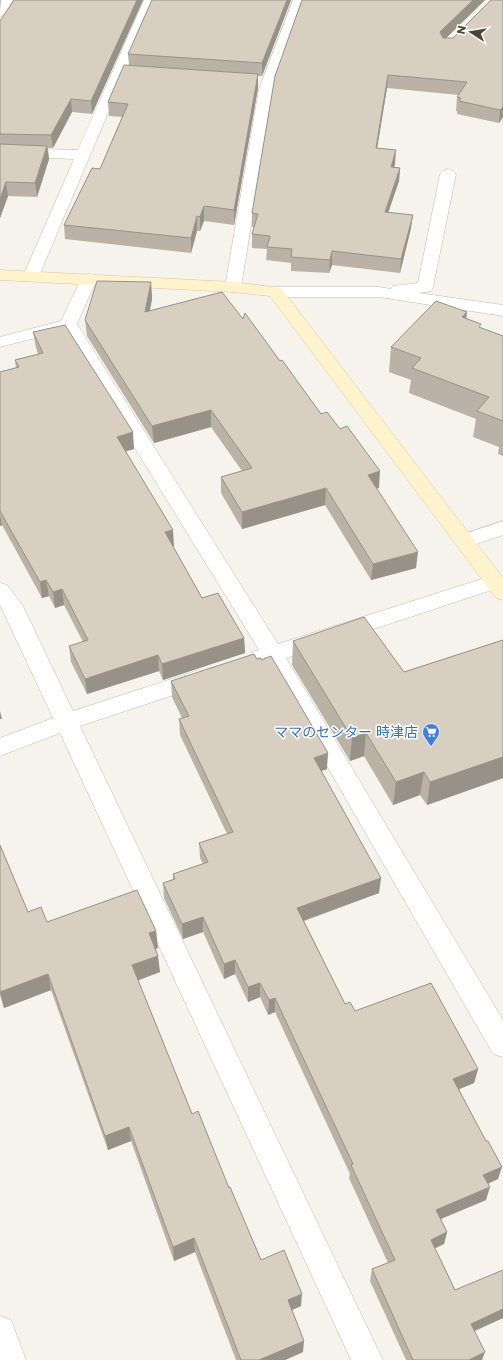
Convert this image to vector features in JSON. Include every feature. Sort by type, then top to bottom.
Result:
[{"type":"street","points":[[0,12],[7,0]]},
{"type":"street","points":[[31,276],[150,0]]},
{"type":"street","points":[[233,287],[268,83],[299,0]]},
{"type":"street","points":[[118,72],[134,73]]},
{"type":"street","points":[[252,82],[268,83]]},
{"type":"street","points":[[0,152],[83,155]]},
{"type":"street","points":[[0,275],[233,287],[275,292],[379,292],[425,287],[448,174]]},
{"type":"street","points":[[68,324],[89,279]]},
{"type":"street","points":[[244,664],[499,587],[275,292]]},
{"type":"street","points":[[379,292],[497,308],[503,311]]},
{"type":"street","points":[[0,342],[68,324]]},
{"type":"street","points":[[68,324],[273,654],[503,1045]]},
{"type":"street","points":[[464,541],[503,528]]},
{"type":"street","points":[[0,590],[12,606],[367,1360]]},
{"type":"street","points":[[0,747],[66,722],[214,674]]},
{"type":"street","points":[[0,1331],[10,1360]]},
{"type":"building","points":[[14,0],[137,0],[91,101],[71,99],[51,135],[0,134],[0,21]]},
{"type":"building","points":[[152,0],[287,0],[262,63],[128,54]]},
{"type":"building","points":[[302,0],[473,0],[440,32],[443,38],[453,38],[491,0],[503,0],[503,107],[500,110],[459,101],[461,98],[457,97],[467,82],[388,75],[376,148],[396,150],[391,167],[400,168],[385,212],[413,215],[401,259],[332,251],[330,260],[291,257],[292,249],[267,247],[270,236],[252,234],[258,214],[252,213],[275,76]]},
{"type":"building","points":[[124,65],[258,74],[234,210],[204,206],[200,217],[197,216],[191,238],[64,225],[92,168],[100,169],[128,104],[108,102]]},
{"type":"building","points":[[0,144],[47,146],[35,183],[6,182],[0,199]]},
{"type":"building","points":[[97,281],[151,282],[145,312],[222,292],[243,319],[245,313],[280,361],[282,360],[321,414],[327,412],[340,429],[347,426],[380,471],[368,475],[418,552],[373,564],[326,488],[242,512],[221,477],[252,468],[211,410],[152,426],[85,320]]},
{"type":"building","points":[[436,301],[467,312],[462,317],[481,324],[479,327],[503,336],[503,421],[477,411],[489,397],[412,368],[421,358],[391,347]]},
{"type":"building","points":[[65,325],[133,432],[117,437],[173,530],[165,532],[202,598],[218,593],[244,638],[162,664],[158,655],[85,679],[69,646],[88,640],[62,589],[53,592],[46,580],[40,582],[0,511],[0,372],[19,367],[15,360],[43,353],[33,332]]},
{"type":"building","points":[[364,617],[404,672],[503,640],[503,757],[430,782],[424,772],[396,782],[366,733],[352,738],[293,641]]},
{"type":"building","points":[[254,654],[257,659],[261,658],[261,660],[271,656],[328,753],[314,758],[381,878],[297,908],[345,1004],[350,1002],[355,1011],[431,983],[478,1069],[453,1079],[486,1141],[488,1141],[502,1167],[483,1175],[490,1187],[436,1210],[447,1232],[431,1240],[455,1290],[503,1270],[503,1309],[471,1324],[485,1352],[469,1360],[413,1360],[372,1269],[395,1260],[351,1165],[353,1164],[275,998],[269,1000],[260,983],[248,987],[235,960],[224,964],[203,917],[182,924],[163,883],[175,879],[173,874],[208,862],[199,843],[233,832],[179,719],[189,716],[171,681]]},
{"type":"building","points":[[0,845],[28,912],[41,907],[47,922],[137,890],[156,931],[149,933],[158,956],[132,965],[192,1114],[198,1111],[229,1188],[230,1187],[261,1260],[284,1250],[302,1294],[288,1300],[304,1341],[259,1360],[241,1360],[194,1238],[173,1247],[129,1127],[105,1136],[48,974],[0,992]]},
{"type":"place","name":"ママのセンター 時津店","points":[[431,747]]}]
